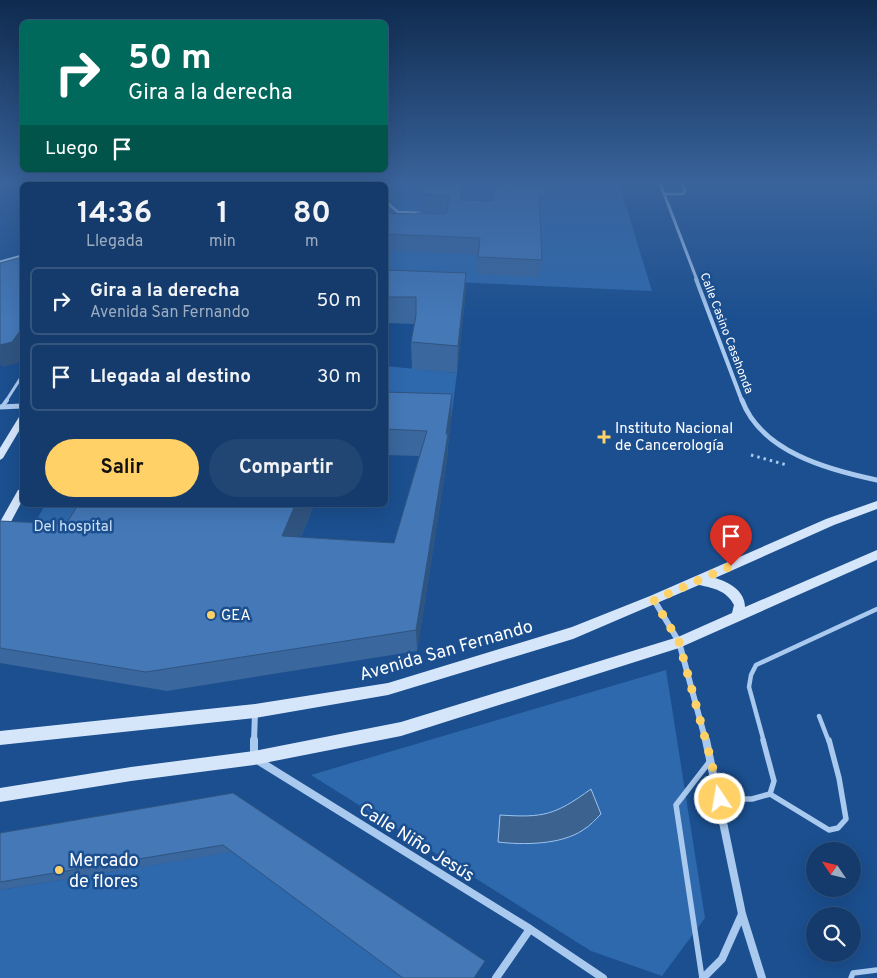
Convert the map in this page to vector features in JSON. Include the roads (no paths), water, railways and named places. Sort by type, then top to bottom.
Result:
[{"type":"main road","points":[[0,456],[20,422]]},
{"type":"main road","points":[[0,532],[20,497]]},
{"type":"main road","name":"Avenida San Fernando","points":[[0,738],[255,711],[388,689],[573,633],[654,600],[830,522],[877,505]]},
{"type":"main road","points":[[0,795],[131,774],[254,758],[401,729],[679,642],[877,555]]},
{"type":"main road","points":[[698,580],[729,589],[738,599],[740,606],[738,616]]},
{"type":"street","name":"Calle Casino Casahonda","points":[[677,229],[744,406],[759,426],[780,443],[808,459],[877,480]]},
{"type":"street","points":[[0,262],[20,257]]},
{"type":"street","points":[[1,407],[20,406]]},
{"type":"street","points":[[654,600],[679,642],[711,760],[742,914],[762,977]]},
{"type":"street","points":[[254,758],[255,711]]},
{"type":"street","name":"Calle Niño Jesús","points":[[254,758],[530,929],[603,978]]},
{"type":"street","points":[[702,978],[722,959],[742,914]]},
{"type":"street","points":[[496,978],[530,929]]},
{"type":"lane","points":[[1,407],[20,379]]},
{"type":"lane","points":[[770,794],[774,782],[749,687],[750,675],[756,665],[877,610]]},
{"type":"lane","points":[[720,799],[752,799],[770,794],[828,830],[838,828],[846,818],[842,786],[833,747],[819,716]]},
{"type":"lane","points":[[702,978],[676,804],[711,760]]},
{"type":"lane","points":[[851,978],[853,973],[877,970]]},
{"type":"place","name":"Instituto Nacional de Cancerología","points":[[604,437]]},
{"type":"place","name":"GEA","points":[[211,615]]},
{"type":"place","name":"Mercado de flores","points":[[59,870]]},
{"type":"park label","name":"Del hospital","points":[[73,526]]}]
